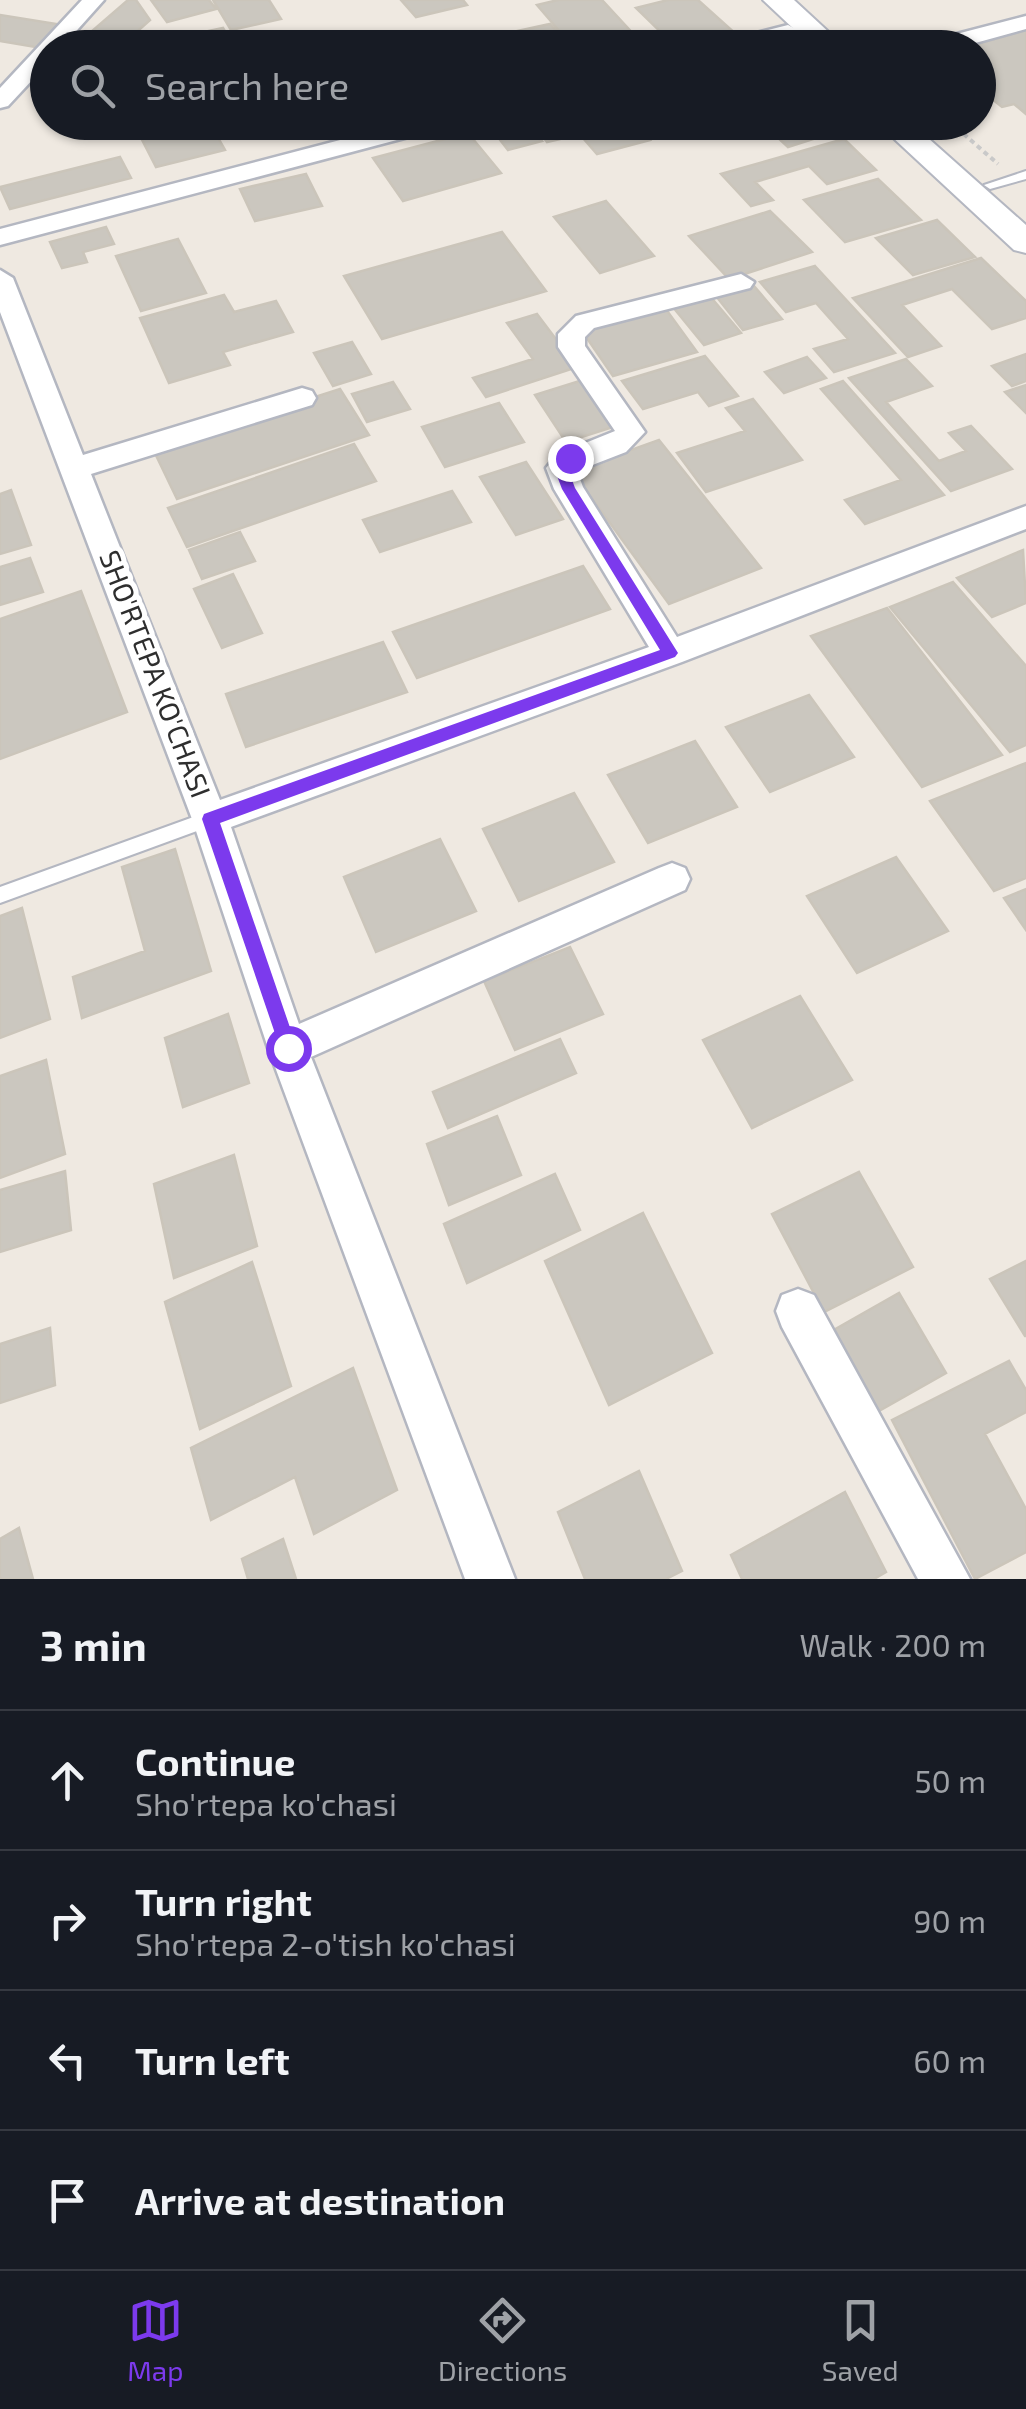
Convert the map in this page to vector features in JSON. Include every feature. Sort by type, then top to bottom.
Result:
[{"type":"main road","points":[[753,0],[787,30]]},
{"type":"main road","points":[[777,0],[811,30]]},
{"type":"main road","points":[[911,140],[1026,243]]},
{"type":"main road","points":[[947,140],[1010,180],[1026,217]]},
{"type":"street","points":[[65,30],[94,0]]},
{"type":"street","points":[[996,30],[1026,22]]},
{"type":"street","points":[[0,101],[30,68]]},
{"type":"street","points":[[0,237],[369,140]]},
{"type":"street","name":"SHO'RTEPA KO'CHASI","points":[[0,278],[210,819],[288,1048],[490,1579]]},
{"type":"street","points":[[670,653],[569,489],[561,468],[570,458],[617,445],[631,432],[572,347],[571,334],[585,322],[740,282]]},
{"type":"street","points":[[76,468],[302,398]]},
{"type":"street","points":[[210,819],[670,653],[1026,517]]},
{"type":"street","points":[[288,1048],[672,879]]},
{"type":"street","points":[[798,1311],[944,1579]]},
{"type":"lane","points":[[0,896],[210,819]]},
{"type":"path","points":[[969,140],[1010,180]]},
{"type":"building","points":[[128,0],[136,0],[150,20],[139,30],[93,30]]},
{"type":"building","points":[[151,0],[209,0],[216,9],[167,22]]},
{"type":"building","points":[[213,0],[269,0],[281,19],[231,30]]},
{"type":"building","points":[[401,0],[463,0],[467,5],[416,17]]},
{"type":"building","points":[[558,0],[602,0],[630,30],[559,30],[537,5]]},
{"type":"building","points":[[668,0],[698,0],[731,30],[659,30],[636,8]]},
{"type":"building","points":[[0,15],[63,25],[58,30],[30,30],[30,46],[0,41]]},
{"type":"building","points":[[550,24],[555,30],[522,30]]},
{"type":"building","points":[[1026,30],[1026,114],[1014,104],[1002,107],[996,102],[996,39]]},
{"type":"building","points":[[142,140],[219,140],[225,150],[156,167]]},
{"type":"building","points":[[441,140],[474,140],[501,173],[403,201],[373,158]]},
{"type":"building","points":[[500,140],[542,141],[508,150]]},
{"type":"building","points":[[585,140],[650,140],[597,154]]},
{"type":"building","points":[[780,140],[810,140],[788,147]]},
{"type":"building","points":[[840,140],[876,170],[827,184],[809,166],[755,182],[773,200],[751,206],[721,174]]},
{"type":"building","points":[[120,157],[131,178],[10,209],[0,187]]},
{"type":"building","points":[[306,174],[322,206],[255,221],[240,189]]},
{"type":"building","points":[[878,179],[921,220],[845,242],[804,200]]},
{"type":"building","points":[[606,201],[654,256],[600,273],[554,217]]},
{"type":"building","points":[[770,211],[812,252],[729,279],[689,236]]},
{"type":"building","points":[[937,220],[975,257],[913,275],[876,238]]},
{"type":"building","points":[[106,227],[114,244],[83,252],[87,262],[62,268],[50,242]]},
{"type":"building","points":[[502,232],[546,291],[382,339],[344,276]]},
{"type":"building","points":[[178,239],[206,293],[141,311],[116,256]]},
{"type":"building","points":[[981,258],[1026,301],[1026,318],[992,329],[952,289],[902,305],[941,346],[908,357],[853,298]]},
{"type":"building","points":[[815,266],[895,353],[834,372],[814,349],[848,339],[816,303],[786,312],[760,282]]},
{"type":"building","points":[[754,286],[782,319],[743,330],[716,296]]},
{"type":"building","points":[[224,295],[234,312],[276,301],[293,332],[223,352],[230,365],[169,383],[140,318]]},
{"type":"building","points":[[709,295],[741,333],[704,345],[672,306]]},
{"type":"building","points":[[665,308],[697,352],[613,376],[582,331]]},
{"type":"building","points":[[537,314],[577,367],[486,397],[473,378],[533,359],[507,323]]},
{"type":"building","points":[[352,342],[371,374],[333,386],[314,353]]},
{"type":"building","points":[[1026,354],[1026,381],[1012,386],[992,366]]},
{"type":"building","points":[[705,356],[738,396],[709,406],[698,392],[643,409],[622,381]]},
{"type":"building","points":[[807,357],[826,378],[784,393],[765,372]]},
{"type":"building","points":[[906,359],[932,386],[886,402],[939,461],[966,451],[949,433],[971,426],[1012,469],[951,491],[849,378]]},
{"type":"building","points":[[586,379],[619,425],[566,442],[535,395]]},
{"type":"building","points":[[843,381],[944,495],[865,524],[845,500],[901,480],[821,389]]},
{"type":"building","points":[[393,382],[410,409],[367,422],[352,394]]},
{"type":"building","points":[[1026,385],[1026,413],[1005,392]]},
{"type":"building","points":[[340,389],[369,435],[177,499],[153,449]]},
{"type":"building","points":[[753,399],[802,460],[706,492],[677,453],[745,431],[726,408]]},
{"type":"building","points":[[499,403],[524,442],[445,467],[422,427]]},
{"type":"building","points":[[659,440],[761,568],[669,604],[572,471]]},
{"type":"building","points":[[354,444],[376,481],[187,547],[168,508]]},
{"type":"building","points":[[526,462],[563,519],[516,535],[480,477]]},
{"type":"building","points":[[11,490],[31,545],[0,554],[0,494]]},
{"type":"building","points":[[452,491],[471,522],[380,552],[363,520]]},
{"type":"building","points":[[240,532],[255,561],[202,579],[189,550]]},
{"type":"building","points":[[1023,550],[1026,603],[992,617],[957,578]]},
{"type":"building","points":[[30,558],[43,592],[0,605],[0,567]]},
{"type":"building","points":[[583,566],[610,609],[417,678],[393,632]]},
{"type":"building","points":[[233,574],[262,633],[222,648],[194,589]]},
{"type":"building","points":[[953,582],[1026,666],[1026,745],[1010,752],[890,607]]},
{"type":"building","points":[[81,591],[127,712],[0,759],[0,619]]},
{"type":"building","points":[[887,608],[1002,755],[922,787],[811,636]]},
{"type":"building","points":[[383,642],[407,692],[246,747],[226,694]]},
{"type":"building","points":[[809,695],[854,757],[770,792],[726,727]]},
{"type":"building","points":[[695,741],[737,807],[648,843],[608,775]]},
{"type":"building","points":[[1026,763],[1026,878],[994,891],[930,801]]},
{"type":"building","points":[[574,793],[614,862],[519,901],[483,829]]},
{"type":"building","points":[[440,839],[476,911],[376,952],[344,877]]},
{"type":"building","points":[[175,849],[211,971],[82,1018],[73,977],[145,951],[122,867]]},
{"type":"building","points":[[896,857],[948,931],[857,973],[807,896]]},
{"type":"building","points":[[1026,889],[1026,930],[1004,898]]},
{"type":"building","points":[[22,908],[50,1019],[0,1038],[0,916]]},
{"type":"building","points":[[570,947],[603,1014],[515,1050],[484,981]]},
{"type":"building","points":[[800,996],[852,1080],[752,1128],[703,1040]]},
{"type":"building","points":[[228,1014],[249,1083],[183,1107],[165,1038]]},
{"type":"building","points":[[560,1039],[576,1073],[448,1128],[433,1092]]},
{"type":"building","points":[[46,1060],[65,1154],[0,1178],[0,1076]]},
{"type":"building","points":[[497,1116],[521,1175],[449,1205],[427,1144]]},
{"type":"building","points":[[234,1155],[257,1246],[174,1278],[154,1184]]},
{"type":"building","points":[[65,1171],[71,1230],[0,1252],[0,1190]]},
{"type":"building","points":[[859,1172],[913,1267],[824,1312],[772,1214]]},
{"type":"building","points":[[555,1174],[580,1230],[467,1283],[444,1224]]},
{"type":"building","points":[[643,1213],[712,1353],[609,1405],[545,1261]]},
{"type":"building","points":[[1026,1261],[1026,1336],[1025,1336],[990,1279]]},
{"type":"building","points":[[252,1262],[291,1386],[200,1429],[165,1302]]},
{"type":"building","points":[[899,1293],[946,1373],[870,1416],[825,1335]]},
{"type":"building","points":[[50,1328],[55,1385],[0,1403],[0,1344]]},
{"type":"building","points":[[1009,1361],[1026,1390],[1026,1412],[985,1434],[1026,1509],[1026,1552],[975,1579],[892,1420]]},
{"type":"building","points":[[353,1368],[397,1490],[314,1534],[295,1477],[211,1520],[191,1448]]},
{"type":"building","points":[[639,1471],[682,1571],[666,1579],[585,1579],[558,1512]]},
{"type":"building","points":[[845,1492],[886,1572],[874,1579],[742,1579],[731,1555]]},
{"type":"building","points":[[19,1528],[33,1579],[0,1579],[0,1539]]},
{"type":"building","points":[[283,1539],[296,1579],[248,1579],[242,1559]]},
{"type":"route","points":[[288,1048],[210,819],[670,653],[569,489],[561,468],[570,458]]}]
